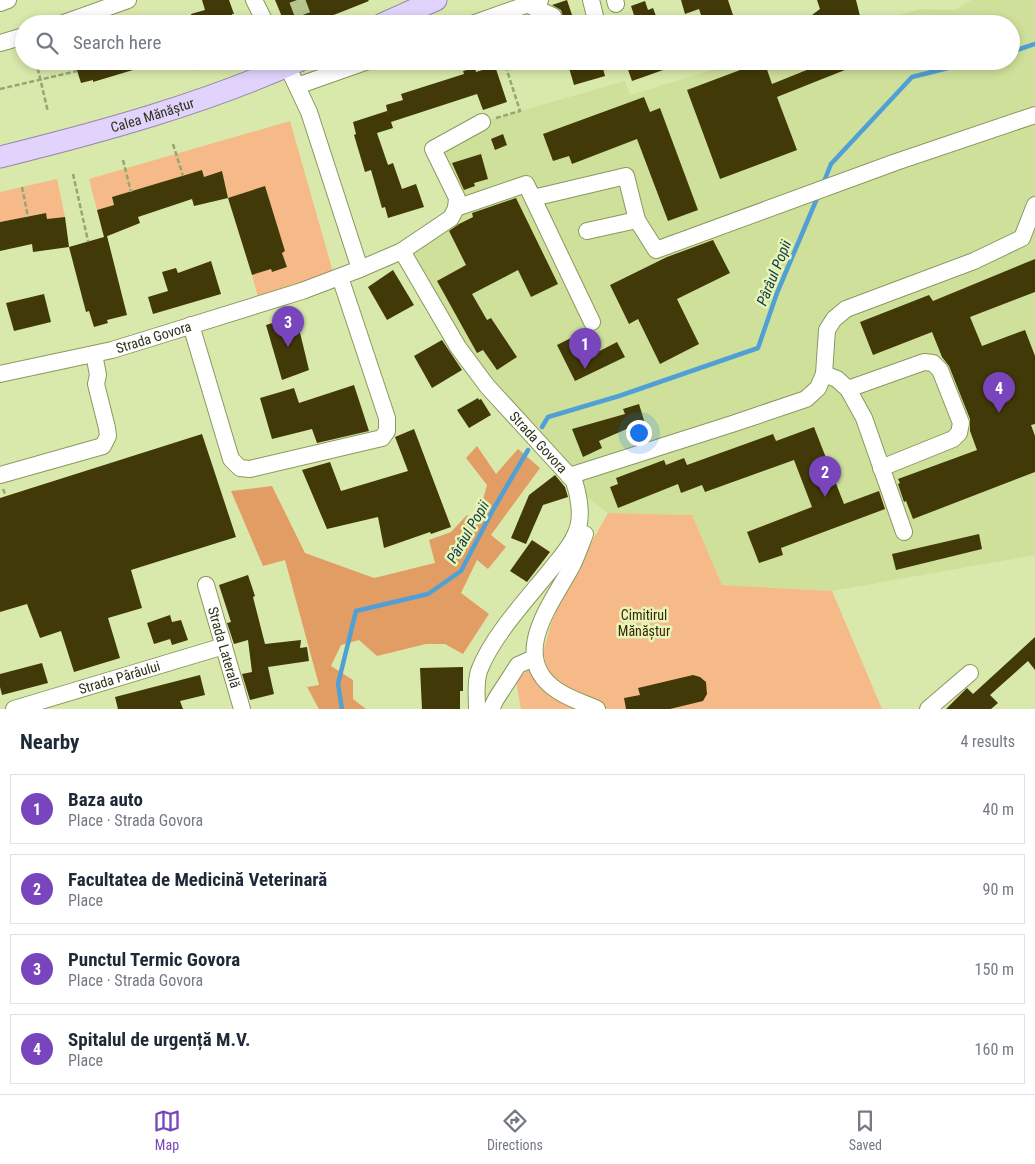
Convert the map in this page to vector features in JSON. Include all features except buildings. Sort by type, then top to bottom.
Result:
[{"type":"main road","points":[[395,15],[408,6],[436,0]]},
{"type":"main road","name":"Calea Mănăștur","points":[[0,157],[73,138],[208,97],[273,70]]},
{"type":"street","points":[[0,3],[8,0]]},
{"type":"street","points":[[86,15],[128,0]]},
{"type":"street","points":[[254,0],[262,15]]},
{"type":"street","points":[[591,0],[595,15]]},
{"type":"street","points":[[495,15],[530,1],[551,15]]},
{"type":"street","points":[[0,43],[15,39]]},
{"type":"street","points":[[292,70],[309,112],[360,269]]},
{"type":"street","points":[[297,86],[342,70]]},
{"type":"street","points":[[533,198],[626,176],[637,220],[656,250],[896,162],[1035,115]]},
{"type":"street","points":[[402,251],[451,218],[456,208],[457,198],[433,149],[482,122]]},
{"type":"street","points":[[456,208],[526,184],[592,322]]},
{"type":"street","points":[[570,478],[806,399],[818,388],[824,374],[827,330],[834,319],[846,309],[974,261],[1029,236],[1035,205]]},
{"type":"street","points":[[587,231],[637,220]]},
{"type":"street","name":"Strada Govora","points":[[0,374],[94,354],[191,326],[340,277],[402,251],[458,347],[487,386],[570,478],[590,507],[590,522],[572,566],[555,593],[544,616],[534,644],[534,658]]},
{"type":"street","points":[[191,326],[232,459],[240,468],[250,469],[382,438],[387,431],[387,418],[340,277]]},
{"type":"street","points":[[0,475],[103,446],[108,436],[96,384],[98,375],[94,354]]},
{"type":"street","points":[[848,389],[924,362],[933,364],[940,370],[961,423],[959,433],[953,439],[881,468]]},
{"type":"street","points":[[824,374],[837,379],[848,389],[864,418],[904,532]]},
{"type":"street","points":[[570,478],[633,444]]},
{"type":"street","points":[[477,709],[479,673],[485,657],[507,625],[566,551],[576,533],[580,512],[570,478]]},
{"type":"street","name":"Strada Laterală","points":[[206,585],[242,709]]},
{"type":"street","name":"Strada Pârâului","points":[[14,709],[224,646]]},
{"type":"street","points":[[492,709],[496,699],[518,665],[534,658],[536,668],[544,679],[558,691],[597,709]]},
{"type":"street","points":[[928,709],[970,673]]},
{"type":"path","points":[[38,70],[48,112]]},
{"type":"path","points":[[482,122],[520,111],[507,70]]},
{"type":"path","points":[[0,89],[77,71]]},
{"type":"path","points":[[173,144],[183,176]]},
{"type":"path","points":[[123,160],[131,192]]},
{"type":"path","points":[[72,174],[88,241]]},
{"type":"path","points":[[22,187],[28,217]]},
{"type":"shaded area","points":[[971,0],[1035,0],[1035,555],[832,591],[722,585],[692,515],[608,513],[577,490],[487,386],[402,251],[456,208],[433,149],[482,122],[625,81],[630,95],[712,70],[1020,70],[1020,15],[900,15],[920,9],[954,10]]},
{"type":"shaded area","points":[[477,446],[496,474],[518,449],[540,468],[491,535],[506,547],[488,569],[477,560],[461,593],[489,614],[463,654],[445,644],[426,644],[377,656],[359,640],[341,645],[331,666],[353,680],[353,699],[366,709],[319,709],[307,687],[319,685],[285,560],[263,566],[231,491],[272,486],[305,553],[374,578],[435,563],[429,540],[451,532],[467,515],[476,525],[487,485],[466,458]]},
{"type":"green space","points":[[290,121],[335,279],[260,304],[252,275],[271,269],[272,272],[287,267],[282,253],[285,251],[265,187],[228,198],[222,172],[204,177],[202,170],[112,197],[114,205],[97,210],[89,179]]},
{"type":"green space","points":[[57,179],[65,217],[47,219],[45,213],[0,222],[0,192]]},
{"type":"green space","name":"Cimitirul Mănăștur","points":[[608,513],[692,515],[722,585],[832,591],[882,709],[521,709],[516,682],[543,652],[551,624],[564,591]]},
{"type":"waterway","name":"Pârâul Popii","points":[[1020,49],[1035,44]]},
{"type":"waterway","name":"Pârâul Popii","points":[[823,184],[831,164],[912,77],[940,70]]},
{"type":"waterway","name":"Pârâul Popii","points":[[542,427],[548,417],[619,396],[758,348],[777,293],[818,196]]},
{"type":"waterway","name":"Pârâul Popii","points":[[342,709],[338,684],[356,611],[428,594],[461,571],[494,508],[528,450]]},
{"type":"tunnel","points":[[297,0],[303,15]]},
{"type":"place","name":"Punctul Termic Govora","points":[[288,347]]},
{"type":"place","name":"Baza auto","points":[[585,369]]},
{"type":"place","name":"Spitalul de urgență M.V.","points":[[999,413]]},
{"type":"place","name":"Facultatea de Medicină Veterinară","points":[[825,497]]}]
